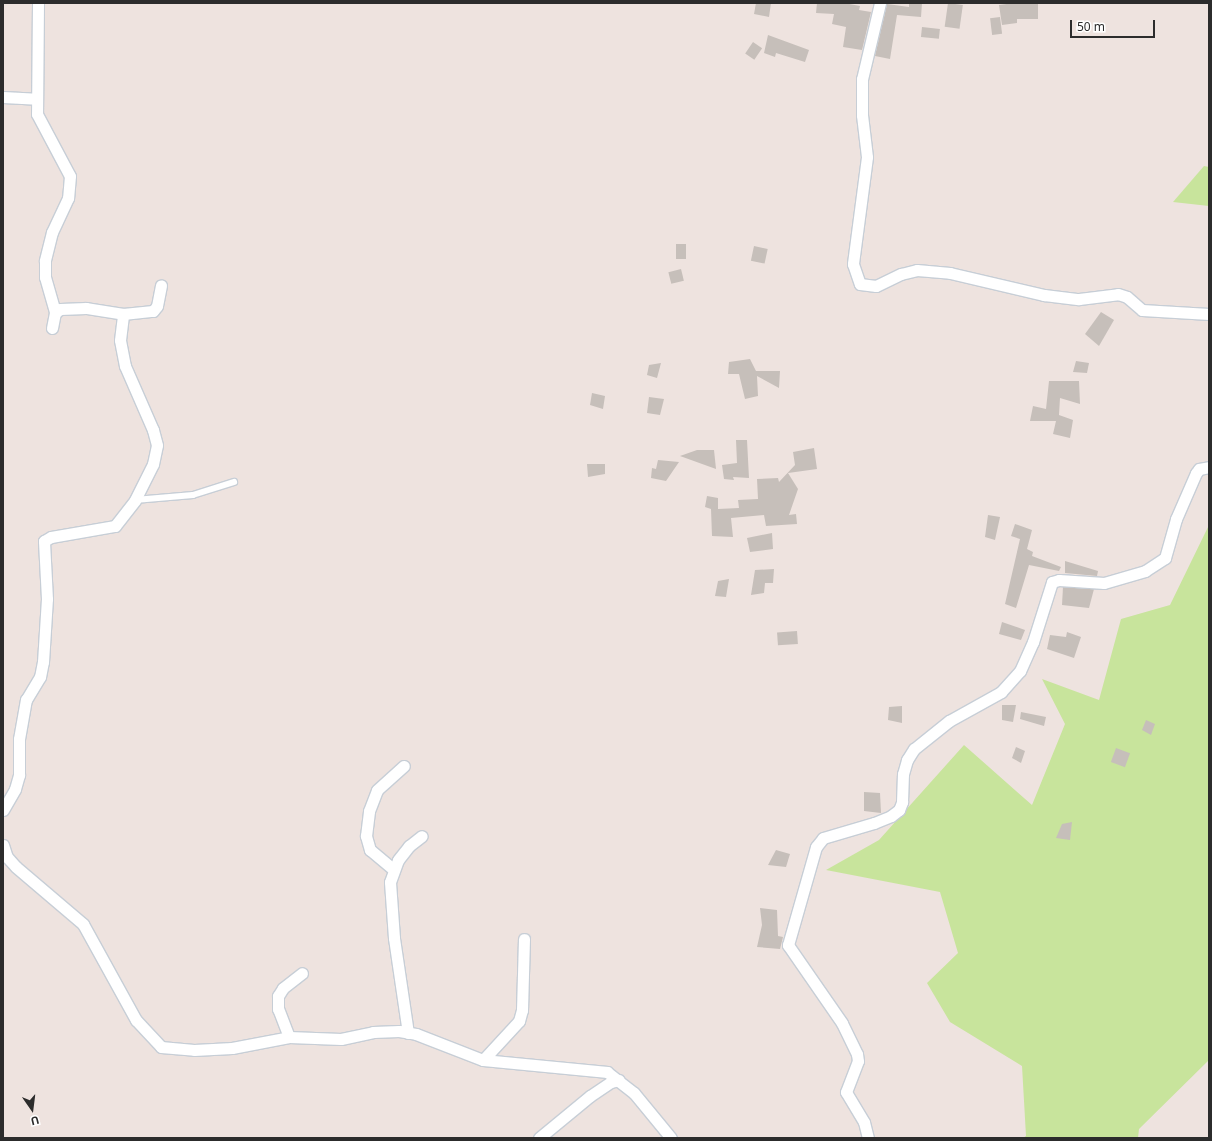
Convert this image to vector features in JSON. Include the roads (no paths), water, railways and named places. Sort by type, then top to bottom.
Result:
[{"type":"street","points":[[38,3],[36,99],[39,118],[66,164],[70,176],[68,198],[52,232],[44,262],[45,277],[55,312],[52,328]]},
{"type":"street","points":[[880,3],[862,79],[863,122],[867,157],[853,264],[860,284],[876,286],[909,271],[943,273],[1044,295],[1079,299],[1118,294],[1127,297],[1142,310],[1209,314]]},
{"type":"street","points":[[3,97],[36,99]]},
{"type":"street","points":[[55,312],[60,310],[86,308],[122,314],[153,310],[157,306],[161,285]]},
{"type":"street","points":[[3,810],[15,789],[19,775],[19,740],[26,700],[40,677],[43,662],[47,598],[44,541],[51,537],[115,526],[135,500],[153,464],[157,444],[121,353],[122,314]]},
{"type":"street","points":[[868,1138],[864,1122],[846,1092],[858,1061],[856,1054],[842,1023],[788,945],[816,847],[823,838],[874,823],[891,816],[899,810],[902,802],[903,774],[914,749],[949,722],[1002,692],[1020,671],[1033,642],[1052,582],[1059,580],[1104,583],[1145,571],[1165,558],[1176,519],[1196,473],[1199,469],[1209,467]]},
{"type":"street","points":[[393,868],[370,850],[366,836],[369,811],[377,790],[404,766]]},
{"type":"street","points":[[408,1033],[394,938],[390,882],[393,868],[409,846],[422,836]]},
{"type":"street","points":[[3,845],[8,857],[16,867],[83,924],[136,1020],[156,1044],[167,1048],[194,1050],[232,1048],[289,1037],[341,1039],[374,1032],[408,1033],[483,1060],[556,1068],[601,1070],[619,1080],[652,1113],[671,1138]]},
{"type":"street","points":[[483,1060],[519,1021],[522,1010],[524,939]]},
{"type":"street","points":[[289,1037],[278,1009],[278,996],[283,988],[302,973]]},
{"type":"street","points":[[539,1138],[590,1096],[611,1082],[619,1080]]},
{"type":"lane","points":[[135,500],[193,495],[234,482]]}]
